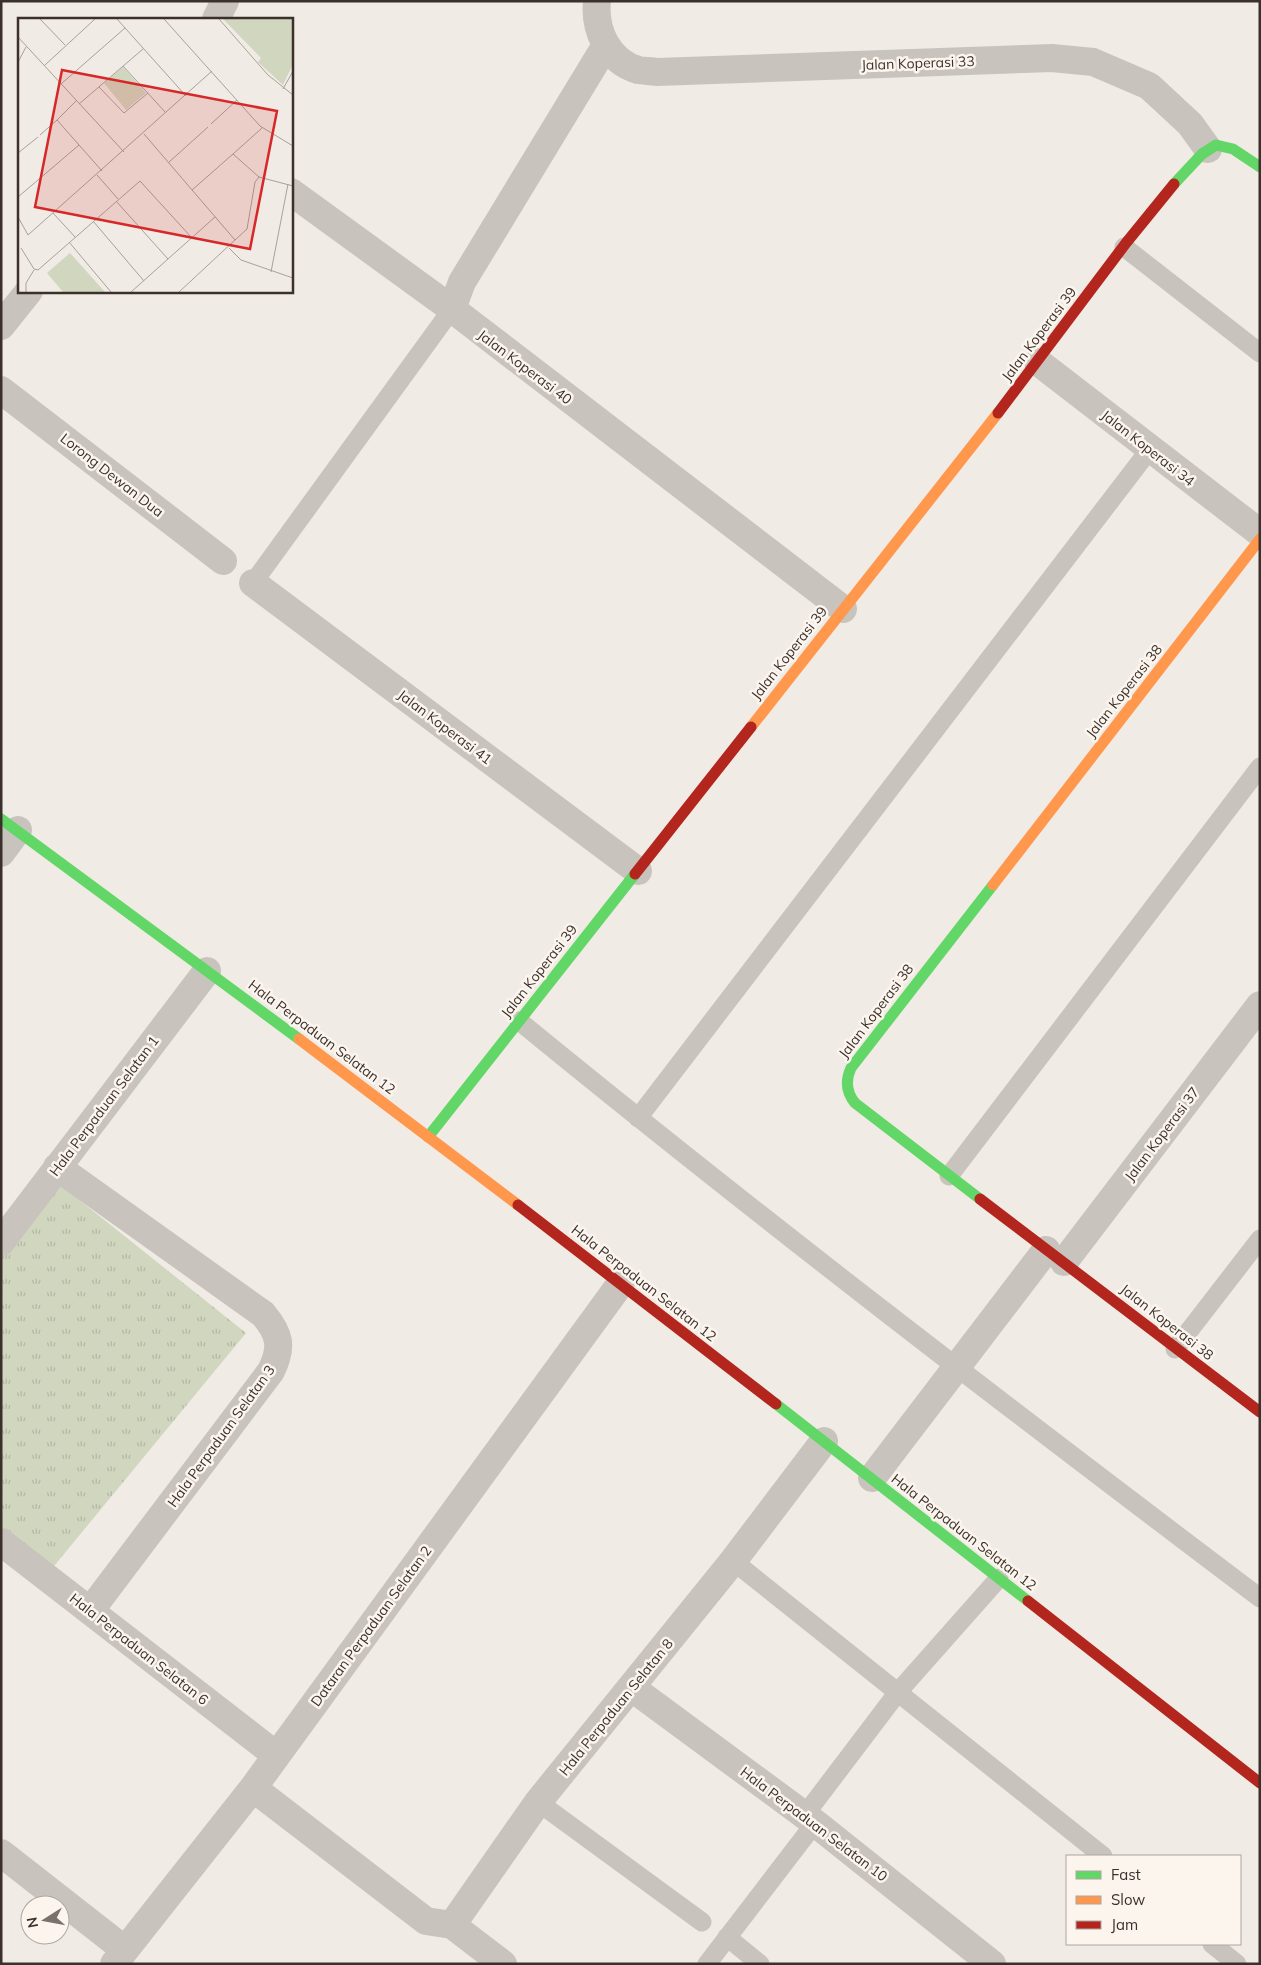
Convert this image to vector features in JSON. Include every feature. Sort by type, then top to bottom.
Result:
[{"type":"street","points":[[216,18],[225,1]]},
{"type":"street","points":[[452,310],[462,282],[606,45],[598,26],[597,1]]},
{"type":"street","name":"Jalan Koperasi 33","points":[[606,45],[619,60],[637,70],[657,72],[1052,58],[1093,62],[1149,86],[1190,124],[1208,149]]},
{"type":"street","points":[[1208,149],[1217,145],[1226,146],[1260,167]]},
{"type":"street","name":"Jalan Koperasi 39","points":[[428,1137],[1038,362],[1124,246],[1172,186],[1208,149]]},
{"type":"street","name":"Jalan Koperasi 40","points":[[292,193],[452,310],[843,609]]},
{"type":"street","points":[[1,326],[28,292]]},
{"type":"street","name":"Jalan Koperasi 34","points":[[1038,362],[1260,533]]},
{"type":"street","name":"Lorong Dewan Dua","points":[[1,390],[223,561]]},
{"type":"street","name":"Jalan Koperasi 38","points":[[1260,539],[863,1052],[846,1077],[849,1096],[855,1103],[1260,1412]]},
{"type":"street","name":"Jalan Koperasi 41","points":[[253,583],[638,871]]},
{"type":"street","points":[[1,853],[9,824]]},
{"type":"street","name":"Hala Perpaduan Selatan 12","points":[[9,824],[335,1065],[621,1283],[1260,1783]]},
{"type":"street","name":"Hala Perpaduan Selatan 1","points":[[1,1242],[208,971]]},
{"type":"street","name":"Jalan Koperasi 37","points":[[872,1478],[956,1368],[1055,1256],[1260,1005]]},
{"type":"street","name":"Hala Perpaduan Selatan 3","points":[[57,1168],[263,1314],[273,1326],[278,1341],[278,1356],[271,1371],[90,1611]]},
{"type":"street","name":"Dataran Perpaduan Selatan 2","points":[[120,1957],[253,1788],[621,1283]]},
{"type":"street","name":"Hala Perpaduan Selatan 8","points":[[452,1925],[538,1802],[733,1561],[824,1442]]},
{"type":"street","name":"Hala Perpaduan Selatan 6","points":[[1,1542],[276,1755]]},
{"type":"street","name":"Hala Perpaduan Selatan 10","points":[[632,1688],[810,1820],[992,1964]]},
{"type":"street","points":[[253,1788],[426,1921],[452,1925],[503,1964]]},
{"type":"street","points":[[1,1853],[120,1957]]},
{"type":"lane","points":[[1124,246],[1260,353]]},
{"type":"lane","points":[[253,583],[452,310]]},
{"type":"lane","points":[[638,1118],[1150,449]]},
{"type":"lane","points":[[949,1176],[1260,767]]},
{"type":"lane","points":[[519,1021],[638,1118],[956,1368],[1260,1598]]},
{"type":"lane","points":[[1175,1348],[1260,1239]]},
{"type":"lane","points":[[733,1561],[1102,1855]]},
{"type":"lane","points":[[707,1964],[810,1820],[898,1692],[999,1578]]},
{"type":"lane","points":[[538,1802],[702,1922]]},
{"type":"lane","points":[[727,1937],[760,1964]]},
{"type":"lane","points":[[1213,1945],[1237,1964]]},
{"type":"green space","points":[[58,1183],[246,1333],[45,1577],[1,1541],[1,1257]]},
{"type":"traffic: fast","points":[[1174,184],[1202,154],[1216,145],[1233,149],[1260,167]]},
{"type":"traffic: fast","points":[[1,819],[299,1039]]},
{"type":"traffic: fast","points":[[428,1137],[635,874]]},
{"type":"traffic: fast","points":[[980,1199],[855,1103],[848,1091],[847,1082],[851,1068],[993,885]]},
{"type":"traffic: fast","points":[[776,1404],[1028,1601]]},
{"type":"traffic: slow","points":[[751,727],[998,413]]},
{"type":"traffic: slow","points":[[993,885],[1260,539]]},
{"type":"traffic: slow","points":[[299,1039],[518,1205]]},
{"type":"traffic: jam","points":[[998,413],[1126,243],[1174,184]]},
{"type":"traffic: jam","points":[[635,874],[751,727]]},
{"type":"traffic: jam","points":[[980,1199],[1260,1412]]},
{"type":"traffic: jam","points":[[518,1205],[776,1404]]},
{"type":"traffic: jam","points":[[1028,1601],[1260,1783]]}]
